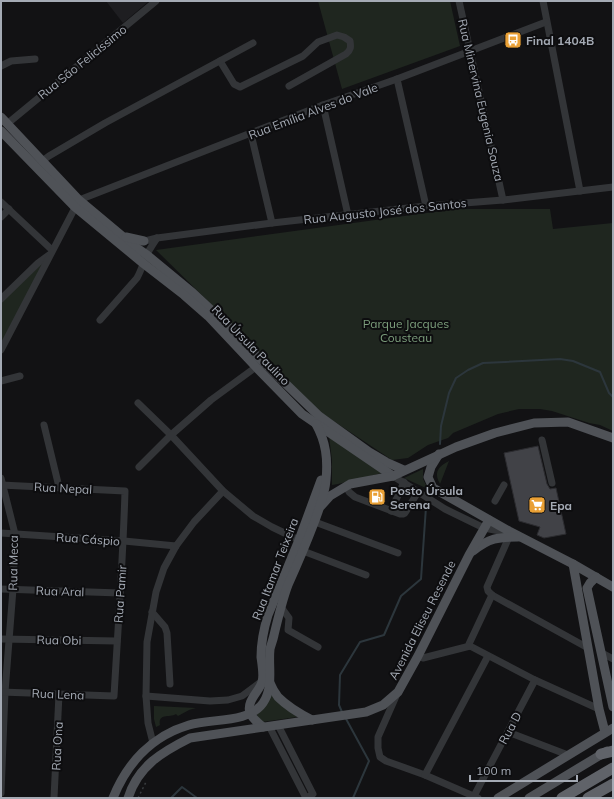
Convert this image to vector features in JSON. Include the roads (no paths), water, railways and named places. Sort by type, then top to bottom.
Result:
[{"type":"highway","points":[[601,754],[613,751]]},
{"type":"highway","points":[[562,798],[613,768]]},
{"type":"highway","points":[[588,798],[613,784]]},
{"type":"highway","points":[[596,798],[613,792]]},
{"type":"main road","name":"Rua Úrsula Paulino","points":[[3,124],[42,161],[77,203],[122,236],[132,249]]},
{"type":"main road","name":"Rua Úrsula Paulino","points":[[3,124],[77,203],[132,249],[193,293],[319,416],[369,452],[404,470]]},
{"type":"main road","points":[[122,236],[144,241]]},
{"type":"main road","name":"Rua Úrsula Paulino","points":[[145,259],[208,316],[302,414],[393,476]]},
{"type":"main road","name":"Rua Itamar Teixeira","points":[[321,506],[330,496],[350,484],[393,476],[456,446],[495,433],[534,423],[568,422],[613,438]]},
{"type":"main road","name":"Rua Itamar Teixeira","points":[[267,680],[261,656],[268,615],[315,522],[321,506],[326,480],[326,449],[322,436],[315,423]]},
{"type":"main road","name":"Rua Úrsula Paulino","points":[[439,454],[431,467],[428,477],[433,488],[514,536],[573,564],[613,587]]},
{"type":"main road","name":"Rua Itamar Teixeira","points":[[267,680],[270,650],[281,607],[303,545],[326,467]]},
{"type":"main road","name":"Avenida Eliseu Resende","points":[[128,798],[135,781],[157,757],[172,746],[190,738],[366,712],[383,705],[398,692],[469,555],[489,520]]},
{"type":"main road","points":[[469,555],[482,544],[490,540],[514,536]]},
{"type":"main road","points":[[498,798],[609,730],[600,710],[573,564]]},
{"type":"main road","points":[[596,577],[590,583],[588,588],[613,707]]},
{"type":"main road","points":[[113,798],[117,787],[138,755],[153,743],[168,733],[189,724],[241,716],[254,711],[263,703],[267,694],[267,680]]},
{"type":"main road","points":[[267,680],[278,696],[288,706],[312,720]]},
{"type":"main road","points":[[250,713],[254,719],[270,726]]},
{"type":"main road","points":[[529,798],[613,748]]},
{"type":"street","name":"Rua São Felicíssimo","points":[[3,124],[156,1]]},
{"type":"street","name":"Rua Minervina Eugenia Souza","points":[[459,1],[503,200]]},
{"type":"street","points":[[543,1],[580,191]]},
{"type":"street","name":"Rua Emília Alves do Vale","points":[[77,203],[323,105],[470,52],[546,22]]},
{"type":"street","points":[[220,61],[234,84],[240,87],[303,56],[318,42],[337,35],[347,38],[350,41],[351,48],[349,52],[289,86]]},
{"type":"street","points":[[42,161],[105,123],[253,43]]},
{"type":"street","points":[[1,66],[12,62],[34,60]]},
{"type":"street","points":[[397,79],[426,206]]},
{"type":"street","points":[[323,105],[348,214]]},
{"type":"street","points":[[251,134],[272,223]]},
{"type":"street","name":"Rua Augusto José dos Santos","points":[[132,249],[139,242],[157,238],[272,223],[426,206],[503,200],[613,187]]},
{"type":"street","points":[[1,202],[51,253]]},
{"type":"street","points":[[1,350],[77,203]]},
{"type":"street","points":[[1,217],[9,209]]},
{"type":"street","points":[[100,320],[136,278],[157,238]]},
{"type":"street","points":[[1,299],[38,263],[51,253]]},
{"type":"street","points":[[139,467],[171,435],[211,400],[256,367]]},
{"type":"street","points":[[1,382],[20,376]]},
{"type":"street","points":[[138,403],[171,435],[223,491],[253,516],[303,545],[366,575]]},
{"type":"street","points":[[44,424],[59,487]]},
{"type":"street","points":[[542,440],[552,483]]},
{"type":"street","name":"Rua Úrsula Paulino","points":[[393,476],[446,509],[484,528],[514,536]]},
{"type":"street","name":"Rua Nepal","points":[[1,482],[125,491]]},
{"type":"street","name":"Rua Meca","points":[[1,482],[15,534],[13,589],[3,692],[1,793]]},
{"type":"street","points":[[391,511],[404,482]]},
{"type":"street","points":[[495,501],[504,485]]},
{"type":"street","points":[[346,486],[349,492],[355,497],[400,514],[405,513],[418,492]]},
{"type":"street","name":"Rua Pamir","points":[[114,696],[124,541],[125,491]]},
{"type":"street","points":[[153,743],[148,723],[146,696],[147,642],[156,592],[164,568],[176,546],[194,522],[223,491]]},
{"type":"street","points":[[315,522],[398,553]]},
{"type":"street","name":"Rua Cáspio","points":[[1,534],[124,541],[176,546]]},
{"type":"street","points":[[514,536],[487,587],[488,591],[492,596],[588,648]]},
{"type":"street","name":"Rua Aral","points":[[1,589],[120,594]]},
{"type":"street","points":[[470,646],[469,644],[492,596]]},
{"type":"street","points":[[281,607],[287,613],[289,618],[288,630],[318,647]]},
{"type":"street","points":[[152,612],[165,627],[167,633],[170,684]]},
{"type":"street","name":"Rua Obi","points":[[1,639],[117,641]]},
{"type":"street","points":[[418,656],[423,658],[470,646],[536,680],[600,710]]},
{"type":"street","points":[[602,653],[613,659]]},
{"type":"street","points":[[425,775],[488,656]]},
{"type":"street","points":[[146,696],[210,701],[228,700],[242,696],[267,680]]},
{"type":"street","name":"Rua D","points":[[476,797],[536,680]]},
{"type":"street","name":"Rua Lena","points":[[3,692],[114,696]]},
{"type":"street","points":[[398,692],[378,737],[380,757],[386,761],[425,775],[476,797]]},
{"type":"street","name":"Rua Ona","points":[[54,798],[59,694]]},
{"type":"street","points":[[270,726],[306,798]]},
{"type":"street","points":[[508,732],[568,755]]},
{"type":"waterway","points":[[440,444],[441,426],[449,393],[456,378],[483,363],[560,359],[573,361],[600,372],[609,393],[613,397]]},
{"type":"waterway","points":[[342,712],[339,705],[340,675],[360,642],[384,635],[401,596],[421,579],[426,507]]},
{"type":"waterway","points":[[345,717],[369,761],[353,798]]},
{"type":"waterway","points":[[171,798],[182,787],[197,798]]},
{"type":"place","name":"Final 1404B","points":[[513,40]]},
{"type":"place","name":"Posto Úrsula Serena","points":[[377,497]]},
{"type":"place","name":"Epa","points":[[537,505]]},
{"type":"park label","name":"Parque Jacques Cousteau","points":[[406,330]]}]
